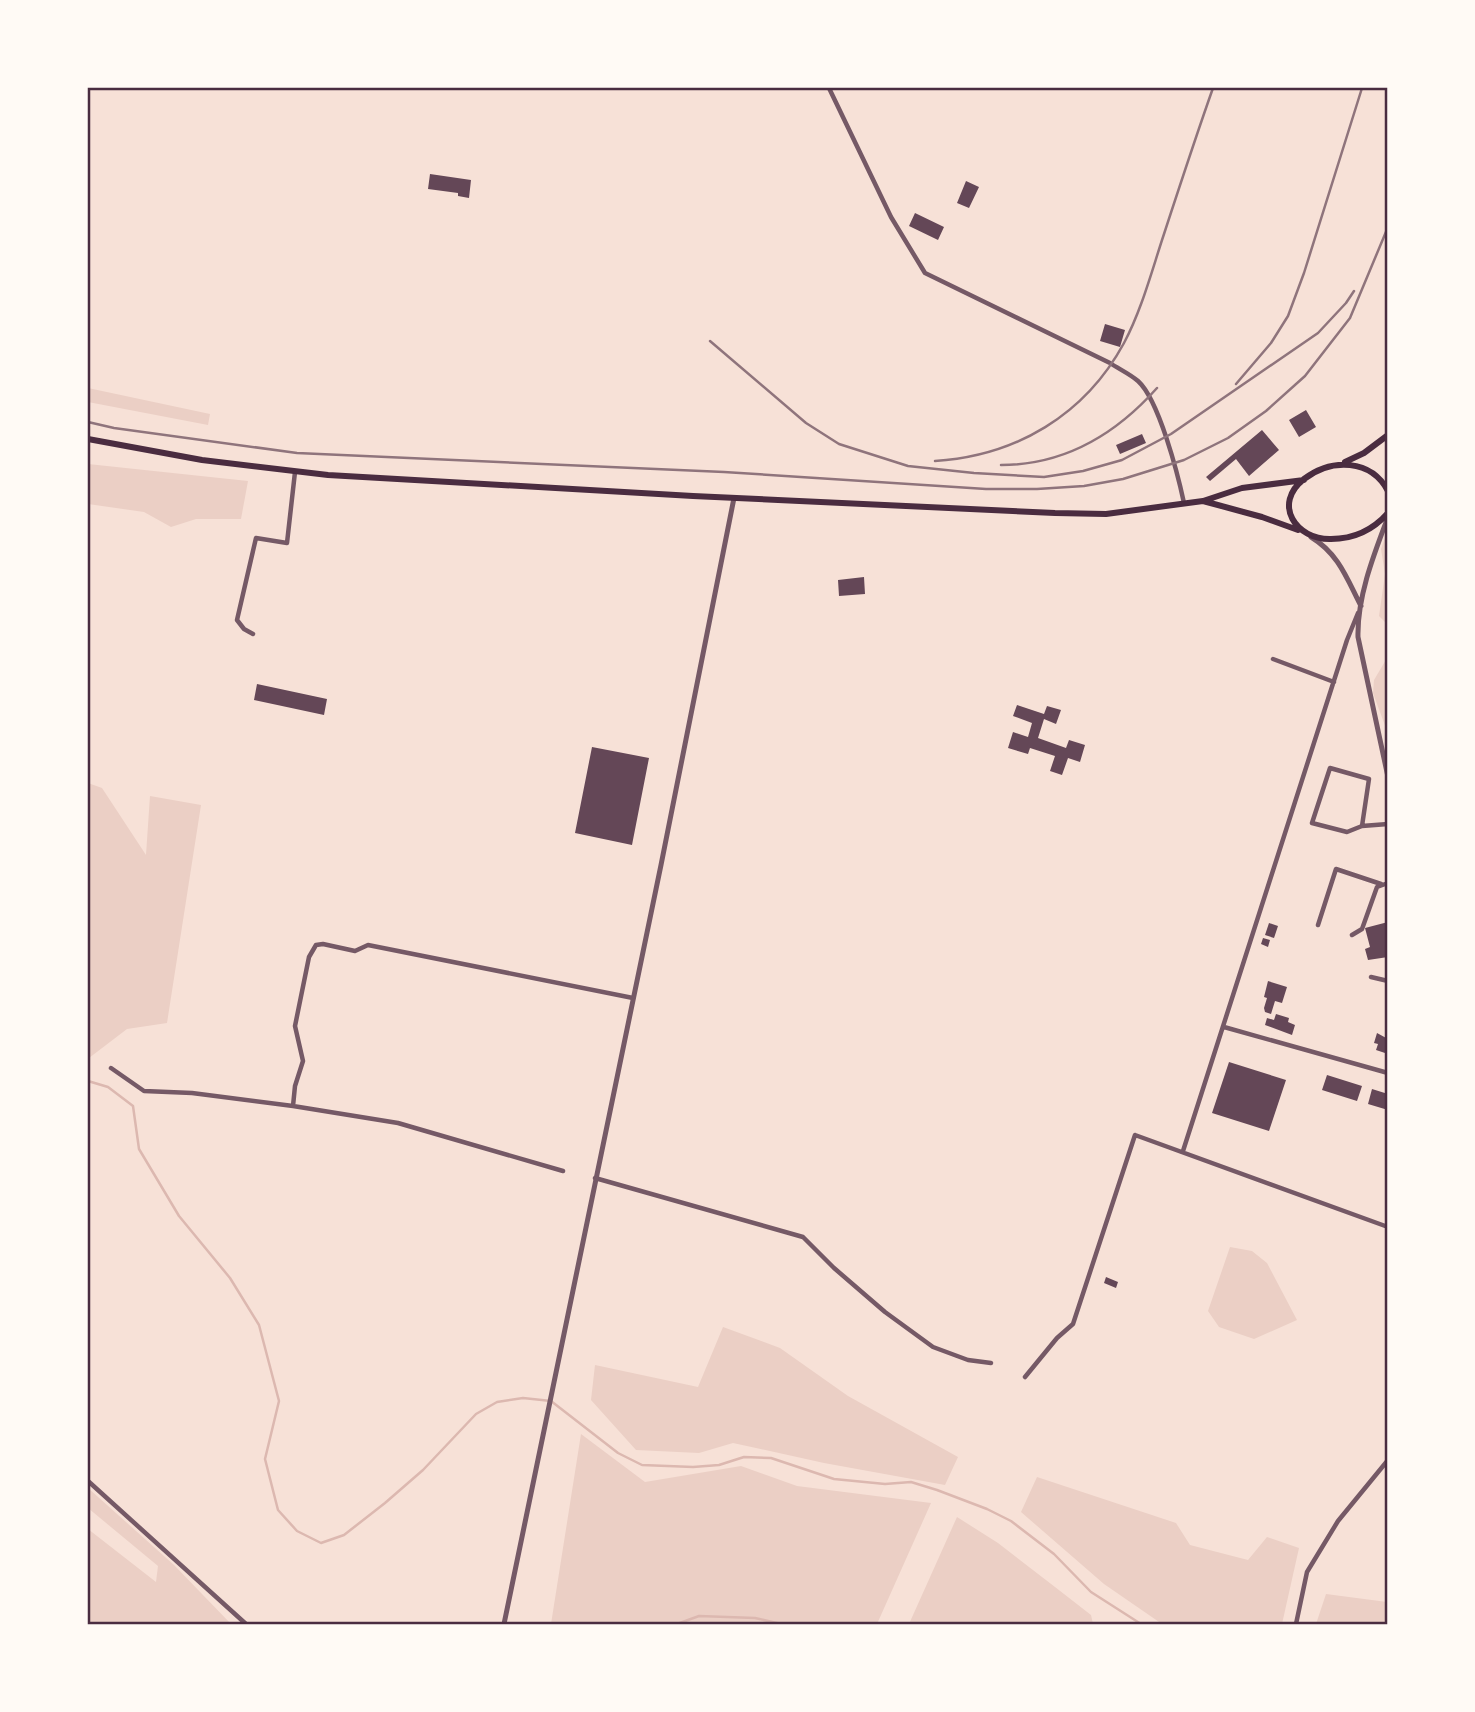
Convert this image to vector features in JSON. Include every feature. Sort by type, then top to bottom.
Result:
[{"type":"main road","points":[[88,439],[202,460],[295,472],[734,498],[1106,514],[1203,501],[1242,488],[1304,480],[1364,453],[1388,435]]},
{"type":"main road","points":[[1338,465],[1353,464],[1364,467],[1377,476],[1388,491]]},
{"type":"main road","points":[[1304,480],[1295,490],[1289,504],[1294,524],[1306,534]]},
{"type":"main road","points":[[1203,501],[1328,539],[1350,537],[1376,526],[1388,515]]},
{"type":"street","points":[[829,88],[891,217],[925,273],[1110,363],[1139,382],[1159,419],[1184,503]]},
{"type":"street","points":[[253,634],[237,621],[256,538],[287,543],[295,472]]},
{"type":"street","points":[[504,1625],[734,498]]},
{"type":"street","points":[[1388,515],[1373,556],[1357,621],[1358,637],[1388,777]]},
{"type":"street","points":[[1183,1151],[1342,654],[1361,607],[1339,562],[1327,548],[1306,534]]},
{"type":"street","points":[[1273,659],[1334,682]]},
{"type":"street","points":[[1362,826],[1369,779],[1330,768],[1312,822],[1347,832],[1362,826],[1388,824]]},
{"type":"street","points":[[1318,925],[1336,869],[1384,884]]},
{"type":"street","points":[[1352,935],[1362,929],[1377,887],[1384,884]]},
{"type":"street","points":[[293,1106],[295,1086],[303,1061],[295,1026],[309,957],[316,945],[355,951],[368,945],[633,998]]},
{"type":"street","points":[[1371,977],[1388,981]]},
{"type":"street","points":[[1224,1027],[1388,1073]]},
{"type":"street","points":[[111,1068],[144,1091],[192,1093],[398,1123],[563,1171]]},
{"type":"street","points":[[1025,1377],[1057,1338],[1073,1324],[1135,1135],[1388,1227]]},
{"type":"street","points":[[595,1178],[803,1237],[885,1312],[933,1347],[968,1360],[991,1363]]},
{"type":"street","points":[[1296,1625],[1307,1572],[1338,1521],[1388,1460]]},
{"type":"street","points":[[88,1481],[246,1625]]},
{"type":"shaded area","points":[[88,388],[210,414],[208,425],[88,402]]},
{"type":"shaded area","points":[[88,464],[248,481],[241,519],[196,519],[171,527],[144,512],[88,504]]},
{"type":"shaded area","points":[[1387,532],[1386,623],[1379,616],[1385,574],[1381,549]]},
{"type":"shaded area","points":[[1387,658],[1387,731],[1373,693],[1374,680]]},
{"type":"shaded area","points":[[88,783],[102,788],[146,855],[150,796],[201,805],[167,1023],[127,1029],[89,1058]]},
{"type":"shaded area","points":[[1230,1247],[1252,1251],[1267,1263],[1297,1320],[1254,1339],[1219,1327],[1208,1311]]},
{"type":"shaded area","points":[[723,1327],[780,1348],[848,1396],[958,1457],[945,1485],[733,1443],[699,1453],[636,1450],[591,1400],[595,1365],[698,1387]]},
{"type":"shaded area","points":[[581,1434],[645,1482],[741,1466],[797,1486],[931,1503],[877,1624],[551,1624]]},
{"type":"shaded area","points":[[1037,1477],[1176,1523],[1190,1545],[1248,1560],[1267,1537],[1299,1548],[1282,1624],[1162,1624],[1104,1584],[1021,1512]]},
{"type":"shaded area","points":[[88,1488],[174,1565],[231,1624],[88,1624],[88,1529],[156,1582],[158,1566],[88,1508]]},
{"type":"shaded area","points":[[957,1517],[998,1543],[1091,1615],[1093,1624],[909,1624]]},
{"type":"shaded area","points":[[1326,1594],[1387,1602],[1387,1624],[1316,1624]]},
{"type":"building","points":[[430,174],[471,180],[469,198],[458,196],[458,193],[428,189]]},
{"type":"building","points":[[966,181],[979,187],[969,208],[957,203]]},
{"type":"building","points":[[915,213],[944,227],[938,240],[909,226]]},
{"type":"building","points":[[1105,324],[1125,330],[1120,347],[1100,341]]},
{"type":"building","points":[[1306,410],[1316,427],[1299,437],[1289,420]]},
{"type":"building","points":[[1262,430],[1279,450],[1249,476],[1236,459],[1210,481],[1206,477]]},
{"type":"building","points":[[1142,434],[1146,443],[1120,454],[1116,445]]},
{"type":"building","points":[[864,577],[865,594],[839,596],[838,580]]},
{"type":"building","points":[[257,684],[327,699],[324,715],[254,700]]},
{"type":"building","points":[[1017,705],[1044,714],[1047,706],[1061,710],[1056,724],[1044,719],[1038,738],[1066,748],[1069,740],[1085,745],[1080,762],[1068,758],[1062,775],[1050,771],[1055,756],[1030,748],[1028,754],[1008,748],[1013,732],[1028,737],[1032,723],[1013,716]]},
{"type":"building","points":[[592,747],[649,758],[632,845],[575,833]]},
{"type":"building","points":[[1388,922],[1388,957],[1368,960],[1365,949],[1370,947],[1365,928]]},
{"type":"building","points":[[1269,923],[1278,926],[1274,938],[1265,935]]},
{"type":"building","points":[[1263,938],[1270,940],[1268,947],[1261,944]]},
{"type":"building","points":[[1268,981],[1287,987],[1282,1003],[1275,1001],[1271,1014],[1265,1012],[1264,1008]]},
{"type":"building","points":[[1276,1014],[1289,1018],[1288,1022],[1295,1025],[1292,1035],[1265,1025],[1267,1018],[1274,1020]]},
{"type":"building","points":[[1377,1033],[1388,1039],[1388,1054],[1376,1050],[1378,1044],[1374,1043]]},
{"type":"building","points":[[1229,1062],[1286,1080],[1269,1131],[1212,1113]]},
{"type":"building","points":[[1327,1075],[1362,1086],[1357,1101],[1322,1090]]},
{"type":"building","points":[[1372,1089],[1388,1094],[1388,1110],[1368,1104]]},
{"type":"building","points":[[1106,1277],[1118,1282],[1116,1288],[1104,1283]]},
{"type":"waterway","points":[[88,1081],[108,1087],[133,1106],[139,1149],[179,1216],[230,1278],[259,1325],[279,1401],[265,1459],[278,1510],[297,1531],[321,1543],[344,1535],[423,1470],[476,1414],[497,1402],[523,1398],[551,1401],[618,1453],[642,1465],[693,1467],[719,1465],[744,1457],[771,1458],[834,1479],[885,1484],[911,1482],[937,1490],[1011,1521],[1054,1554],[1091,1592],[1141,1624]]},
{"type":"waterway","points":[[677,1624],[699,1616],[755,1618],[781,1624]]},
{"type":"railway","points":[[935,461],[993,451],[1045,427],[1068,411],[1108,369],[1124,343],[1141,303],[1213,88]]},
{"type":"railway","points":[[1236,384],[1271,343],[1288,316],[1362,88]]},
{"type":"railway","points":[[88,422],[114,428],[297,453],[724,472],[986,489],[1084,486],[1123,479],[1184,460],[1228,438],[1266,411],[1305,376],[1350,318],[1388,227]]},
{"type":"railway","points":[[710,341],[806,423],[839,444],[908,466],[1044,477],[1083,471],[1122,460],[1171,434],[1318,333],[1354,291]]},
{"type":"railway","points":[[1001,465],[1046,459],[1087,444],[1124,419],[1157,388]]}]
